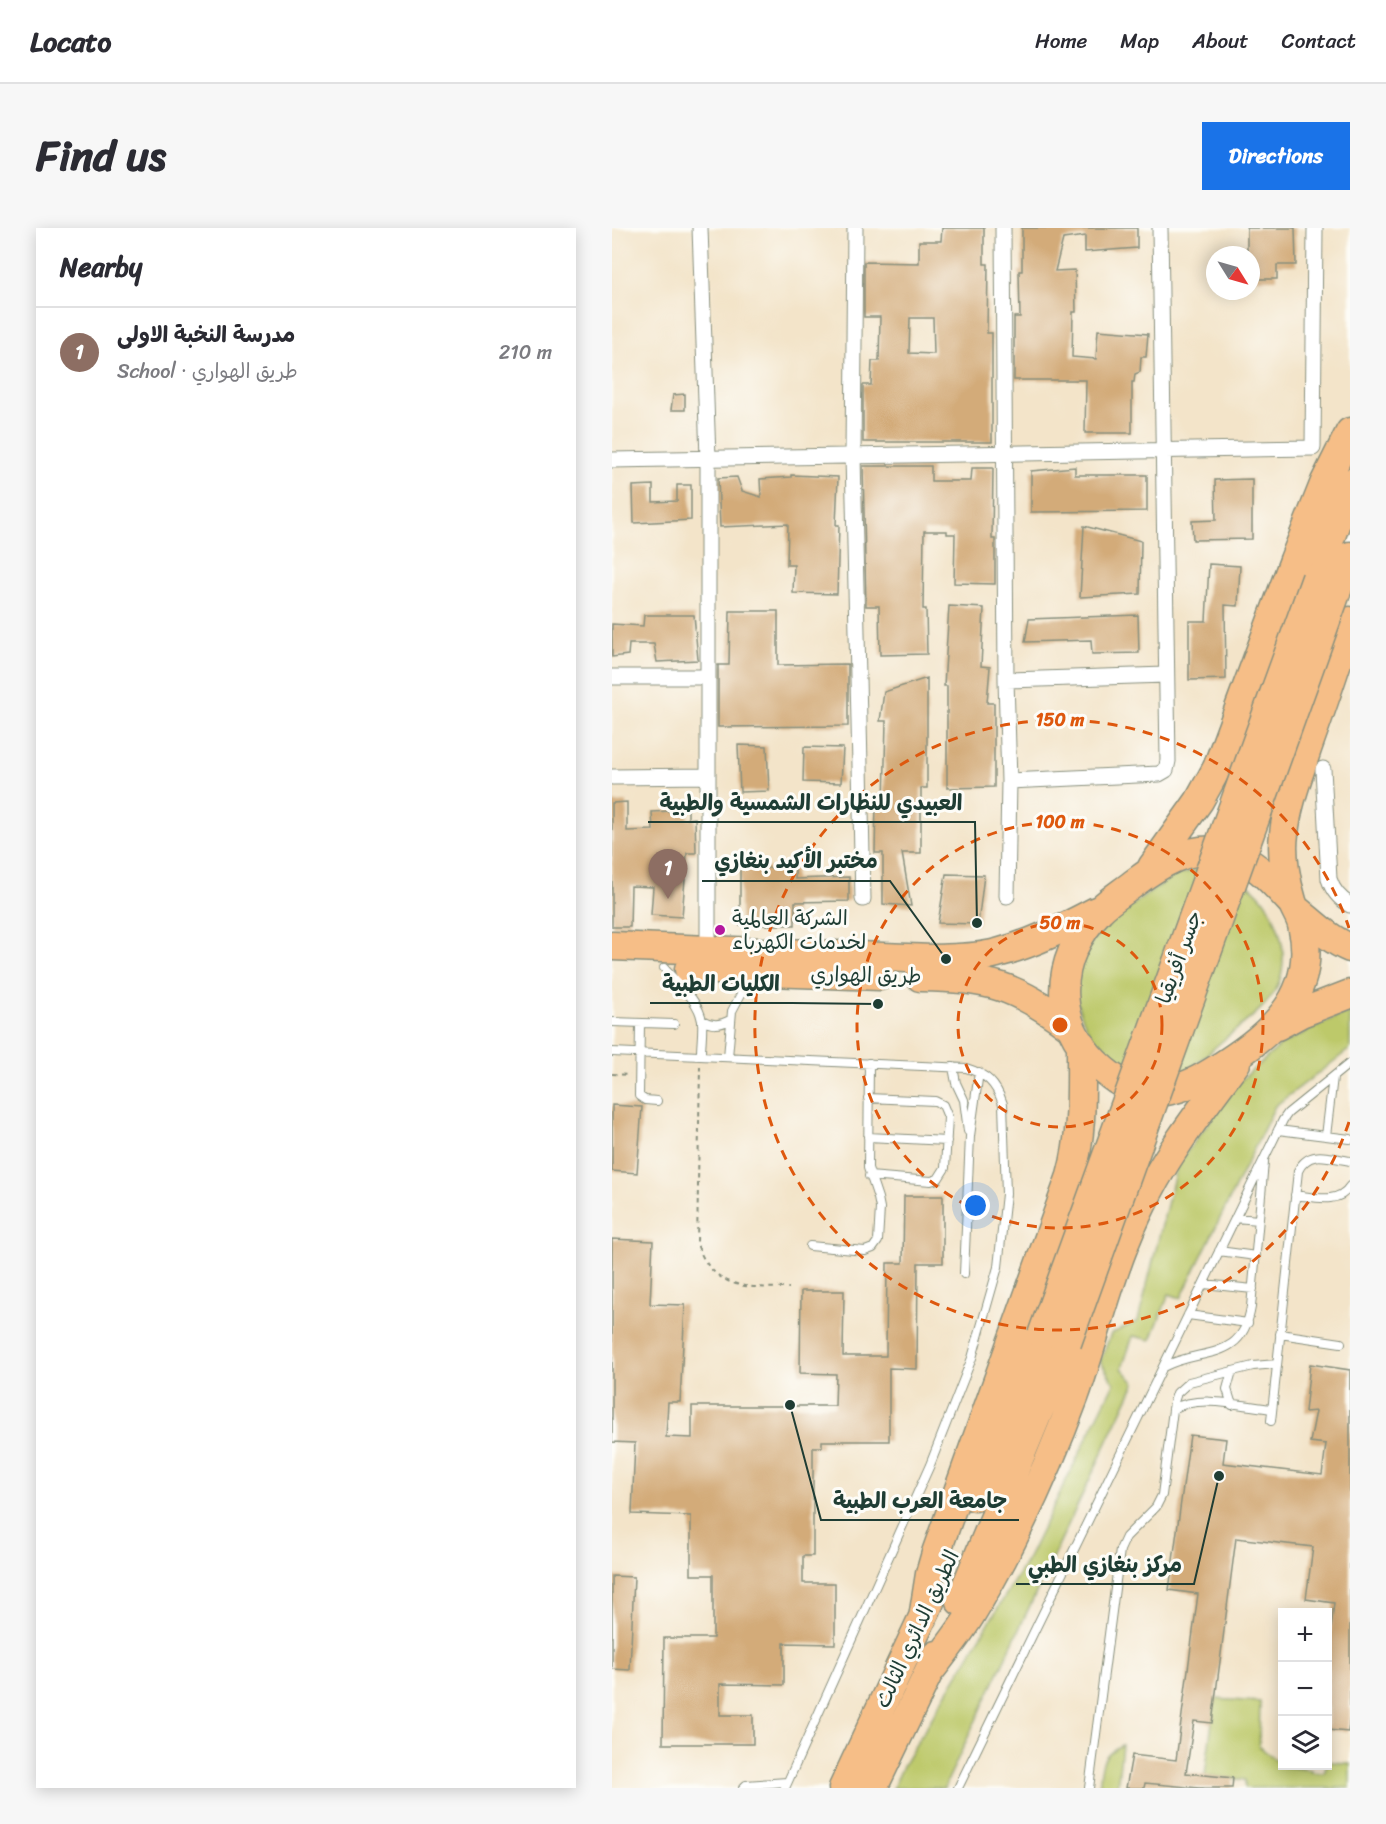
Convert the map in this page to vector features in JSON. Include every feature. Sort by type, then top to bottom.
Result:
[{"type":"highway","points":[[1148,873],[1199,801],[1217,768],[1294,560],[1325,482],[1350,432]]},
{"type":"highway","points":[[1327,584],[1350,483]]},
{"type":"highway","points":[[1327,584],[1350,555]]},
{"type":"highway","name":"جسر أفريقيا","points":[[1055,1339],[1327,584]]},
{"type":"highway","points":[[1350,621],[1338,664],[1290,799],[1283,837],[1286,868],[1295,907],[1303,927],[1305,949],[1304,971],[1297,994],[1282,1017],[1246,1049],[1189,1084],[1167,1091],[1146,1093],[1121,1084],[1100,1068],[1076,1036],[1064,1004],[1069,956],[1079,937],[1101,909],[1148,873],[1174,858],[1195,852],[1222,851],[1250,864],[1271,880],[1295,907],[1322,931],[1350,948]]},
{"type":"highway","name":"طريق الهواري","points":[[612,946],[932,959],[969,958],[995,954],[1029,943],[1101,909]]},
{"type":"highway","name":"طريق الهواري","points":[[612,965],[753,972],[950,977],[976,980],[993,983],[1019,993],[1043,1006],[1076,1036]]},
{"type":"highway","points":[[1270,1030],[1301,1013],[1350,994]]},
{"type":"highway","points":[[923,1618],[930,1574],[936,1554],[1078,1152],[1081,1114],[1076,1036]]},
{"type":"highway","points":[[930,1671],[969,1617],[1010,1545],[1038,1485],[1074,1396],[1118,1264],[1137,1215],[1157,1177],[1184,1135],[1246,1049]]},
{"type":"highway","name":"الطريق الدائري الثالث","points":[[843,1788],[1055,1339]]},
{"type":"highway","name":"الطريق الدائري الثالث","points":[[873,1788],[930,1671],[1055,1339]]},
{"type":"street","points":[[700,228],[708,458],[708,950]]},
{"type":"street","points":[[855,228],[853,456],[863,899]]},
{"type":"street","points":[[1003,228],[1006,680],[1009,781],[1007,896]]},
{"type":"street","points":[[1009,781],[1159,774],[1166,770],[1168,761],[1160,228]]},
{"type":"street","points":[[612,460],[1313,448],[1315,228]]},
{"type":"street","points":[[1006,680],[1166,675]]},
{"type":"street","points":[[612,677],[707,676]]},
{"type":"street","points":[[1323,769],[1329,879],[1333,890],[1350,905]]},
{"type":"street","points":[[612,777],[708,776]]},
{"type":"lane","points":[[664,968],[695,1004],[702,1020],[700,1054]]},
{"type":"lane","points":[[728,1056],[730,1020],[736,1000],[753,972]]},
{"type":"lane","points":[[702,1020],[713,1024],[730,1020]]},
{"type":"lane","points":[[612,1022],[674,1024]]},
{"type":"lane","points":[[640,1023],[639,1096],[645,1100],[657,1101]]},
{"type":"lane","points":[[612,1052],[700,1054],[966,1068],[979,1072],[990,1080],[998,1090],[1003,1104],[1006,1194],[998,1267],[972,1358],[930,1465],[786,1785],[746,1785],[742,1788]]},
{"type":"lane","points":[[810,1246],[865,1251],[876,1244],[879,1236],[880,1208],[869,1176],[869,1063]]},
{"type":"lane","points":[[958,1788],[1278,1130],[1288,1113],[1350,1063]]},
{"type":"lane","points":[[953,1067],[954,1078],[964,1100],[970,1136]]},
{"type":"lane","points":[[964,1274],[970,1136],[979,1072]]},
{"type":"lane","points":[[1326,1136],[1333,1077]]},
{"type":"lane","points":[[868,1098],[939,1102],[948,1113],[945,1168],[938,1179],[931,1181],[869,1176]]},
{"type":"lane","points":[[1278,1130],[1350,1139]]},
{"type":"lane","points":[[868,1137],[947,1141]]},
{"type":"lane","points":[[1270,1421],[1298,1171],[1301,1164],[1311,1156],[1350,1161]]},
{"type":"lane","points":[[1163,1367],[1178,1360],[1232,1346],[1239,1340],[1248,1323],[1265,1157]]},
{"type":"lane","points":[[1295,1195],[1335,1198],[1346,1192],[1350,1186]]},
{"type":"lane","points":[[1235,1218],[1259,1220]]},
{"type":"lane","points":[[1219,1251],[1256,1256]]},
{"type":"lane","points":[[1203,1284],[1253,1289]]},
{"type":"lane","points":[[1188,1315],[1248,1323]]},
{"type":"lane","points":[[1280,1334],[1341,1343]]},
{"type":"lane","points":[[1089,1788],[1120,1550],[1126,1537],[1156,1508],[1162,1495],[1177,1393],[1189,1382],[1253,1366],[1277,1364]]},
{"type":"lane","points":[[1232,1371],[1227,1389],[1232,1405]]},
{"type":"lane","points":[[1173,1409],[1190,1402],[1272,1409]]},
{"type":"path","points":[[700,1054],[697,1244],[700,1254],[713,1272],[732,1284],[789,1288]]},
{"type":"path","points":[[612,1074],[630,1075]]},
{"type":"green space","points":[[1196,870],[1236,878],[1259,894],[1275,921],[1280,936],[1283,965],[1280,979],[1271,997],[1258,1012],[1192,1067],[1170,1076],[1137,1073],[1113,1061],[1094,1041],[1077,1002],[1075,984],[1077,974],[1089,947],[1114,919],[1174,876]]},
{"type":"green space","points":[[1350,1013],[1350,1049],[1275,1106],[1181,1298],[1169,1294],[1151,1340],[1133,1336],[1122,1368],[1135,1383],[944,1788],[893,1788],[904,1764],[1028,1558],[1114,1383],[1100,1361],[1111,1334],[1138,1321],[1177,1165],[1239,1082],[1282,1044],[1336,1017]]},
{"type":"green space","points":[[1215,1699],[1260,1702],[1259,1746],[1278,1761],[1278,1770],[1312,1770],[1312,1772],[1324,1773],[1325,1770],[1332,1770],[1332,1762],[1350,1764],[1350,1788],[1245,1788],[1245,1780],[1205,1775]]},
{"type":"green space","points":[[1122,1745],[1117,1788],[1099,1788],[1105,1757]]},
{"type":"building","points":[[942,228],[984,228],[984,264],[988,264],[987,333],[992,333],[992,442],[863,442],[863,385],[871,385],[872,361],[879,361],[880,317],[864,317],[864,262],[919,263],[919,241],[941,241]],"holes":[[[910,318],[933,318],[934,354],[909,353]]]},
{"type":"building","points":[[1022,228],[1137,228],[1137,248],[1085,252],[1085,236],[1063,239],[1055,271],[1075,270],[1076,312],[1073,312],[1072,357],[1096,359],[1098,330],[1148,334],[1146,357],[1141,357],[1140,372],[1135,374],[1134,382],[1132,382],[1132,433],[1085,433],[1086,380],[1014,380],[1014,317],[1020,317],[1019,271],[1022,271]]},
{"type":"building","points":[[1247,228],[1295,228],[1296,265],[1277,265],[1277,279],[1260,279],[1260,246],[1247,246]]},
{"type":"building","points":[[685,394],[685,410],[671,410],[673,395]]},
{"type":"building","points":[[863,466],[931,466],[931,481],[971,481],[972,468],[993,468],[992,539],[995,539],[995,584],[954,583],[955,534],[947,534],[947,531],[924,531],[923,609],[926,609],[927,654],[880,655],[879,606],[866,606]]},
{"type":"building","points":[[1075,467],[1075,475],[1147,475],[1147,511],[1031,512],[1031,471]]},
{"type":"building","points":[[791,475],[838,477],[837,594],[793,593],[794,565],[787,565],[788,524],[720,527],[718,478],[737,477],[742,491],[761,497],[760,479],[791,477]]},
{"type":"building","points":[[1252,479],[1252,539],[1193,540],[1192,521],[1216,520],[1215,480]]},
{"type":"building","points":[[653,485],[653,502],[677,501],[677,485],[691,485],[691,520],[634,523],[633,486]]},
{"type":"building","points":[[1084,526],[1141,541],[1140,594],[1080,597]]},
{"type":"building","points":[[1209,564],[1240,566],[1238,606],[1225,605],[1226,679],[1189,680],[1189,621],[1206,621]]},
{"type":"building","points":[[949,606],[984,608],[981,666],[990,667],[987,703],[994,703],[994,787],[947,788],[947,686],[944,686]]},
{"type":"building","points":[[730,611],[778,611],[778,665],[848,664],[848,726],[718,727],[718,665],[729,665]]},
{"type":"building","points":[[644,615],[694,615],[698,660],[657,662],[654,644],[629,644],[628,655],[612,657],[612,624],[643,626]]},
{"type":"building","points":[[1138,615],[1139,653],[1092,654],[1091,640],[1025,642],[1029,619]]},
{"type":"building","points":[[927,678],[927,788],[921,788],[921,853],[902,853],[911,906],[883,904],[883,853],[875,853],[876,802],[884,802],[886,721],[880,721],[884,692]]},
{"type":"building","points":[[738,745],[767,746],[769,791],[740,792]]},
{"type":"building","points":[[804,747],[843,748],[841,783],[803,782]]},
{"type":"building","points":[[627,802],[627,831],[653,830],[652,812],[688,810],[688,819],[695,818],[696,853],[687,853],[682,917],[651,915],[653,887],[631,886],[630,927],[612,927],[612,803]]},
{"type":"building","points":[[740,868],[795,868],[795,879],[849,877],[849,901],[795,902],[795,925],[740,925]]},
{"type":"building","points":[[946,874],[984,875],[978,924],[938,923]]},
{"type":"building","points":[[612,1105],[642,1107],[637,1173],[612,1171]]},
{"type":"building","points":[[904,1196],[943,1196],[943,1263],[918,1263],[917,1369],[889,1368],[889,1441],[822,1441],[822,1447],[813,1447],[813,1556],[803,1556],[803,1583],[835,1583],[835,1644],[784,1643],[784,1685],[720,1684],[720,1715],[753,1715],[753,1744],[663,1744],[664,1638],[713,1638],[713,1575],[691,1575],[691,1516],[632,1514],[635,1443],[612,1442],[612,1239],[653,1241],[650,1304],[685,1305],[680,1402],[668,1402],[666,1437],[692,1438],[692,1406],[835,1406],[836,1374],[800,1373],[801,1291],[844,1291],[843,1356],[886,1356],[887,1263],[903,1263]]},
{"type":"building","points":[[1310,1364],[1350,1370],[1350,1716],[1348,1732],[1332,1730],[1334,1603],[1306,1599],[1313,1547],[1236,1538],[1212,1723],[1194,1721],[1186,1773],[1233,1778],[1232,1788],[1199,1788],[1145,1783],[1144,1788],[1126,1788],[1132,1755],[1176,1760],[1198,1594],[1169,1590],[1190,1435],[1226,1439],[1223,1463],[1322,1475],[1326,1444],[1310,1442],[1316,1411],[1305,1412]]},
{"type":"building","points":[[612,1576],[634,1577],[630,1670],[612,1669]]},
{"type":"place","name":"مدرسة النخبة الاولى","points":[[668,899]]},
{"type":"place","name":"العبيدي للنظارات الشمسية والطبية","points":[[977,923]]},
{"type":"place","name":"الشركة العالمية لخدمات الكهرباء","points":[[720,930]]},
{"type":"place","name":"مختبر الأكيد بنغازي","points":[[946,959]]},
{"type":"place","name":"الكليات الطبية","points":[[878,1004]]},
{"type":"place","name":"جامعة العرب الطبية","points":[[790,1405]]},
{"type":"place","name":"مركز بنغازي الطبي","points":[[1219,1476]]}]
